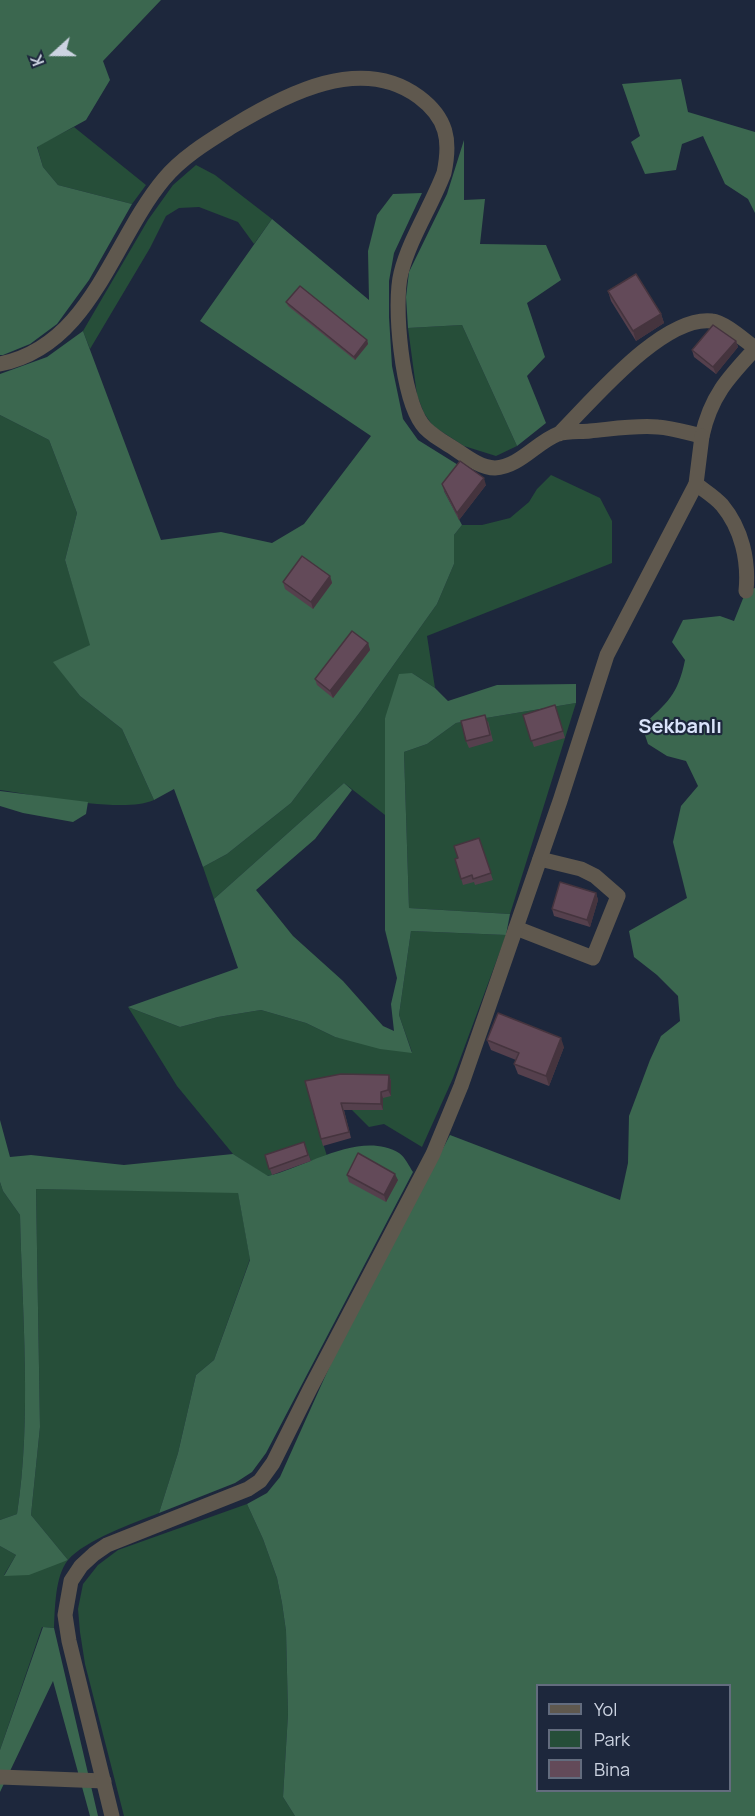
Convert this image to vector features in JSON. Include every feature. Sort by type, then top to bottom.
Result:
[{"type":"street","points":[[0,364],[44,347],[70,324],[96,290],[150,197],[165,177],[195,151],[250,116],[312,86],[356,79],[395,84],[414,93],[438,114],[445,128],[447,145],[444,173],[408,251],[399,286],[399,313],[407,386],[417,417],[432,434],[487,468],[504,467],[559,434],[656,340],[673,331],[712,321],[721,324],[755,348],[725,381],[713,403],[705,421],[696,484],[607,655],[540,859],[461,1086],[433,1154],[267,1473],[248,1489],[107,1545],[81,1566],[71,1581],[65,1615],[69,1641],[112,1816]]},
{"type":"street","points":[[559,434],[643,426],[671,428],[702,436]]},
{"type":"street","points":[[696,484],[723,506],[733,523],[746,559],[748,574],[746,591]]},
{"type":"street","points":[[516,928],[593,958],[618,896],[595,876],[581,869],[540,859]]},
{"type":"street","points":[[0,1777],[104,1781]]},
{"type":"green space","points":[[0,0],[161,0],[103,61],[110,80],[86,120],[37,147],[43,167],[58,185],[132,204],[89,280],[57,324],[30,344],[3,355],[0,355]]},
{"type":"green space","points":[[681,79],[688,112],[755,132],[755,213],[748,199],[725,184],[703,136],[682,144],[676,170],[645,174],[631,142],[640,136],[622,84]]},
{"type":"green space","points":[[74,127],[146,185],[132,204],[58,185],[43,167],[37,146]]},
{"type":"green space","points":[[464,140],[464,200],[485,199],[480,244],[546,245],[561,280],[527,303],[545,357],[527,376],[546,423],[517,446],[462,325],[408,328],[406,297],[409,272],[447,194]]},
{"type":"green space","points":[[196,165],[215,175],[272,219],[254,244],[238,222],[199,207],[179,208],[166,216],[150,248],[90,349],[83,331],[148,220],[173,185]]},
{"type":"green space","points":[[422,193],[394,253],[389,281],[392,366],[403,419],[418,440],[463,468],[444,491],[462,525],[454,535],[454,564],[437,604],[360,712],[291,803],[227,854],[203,867],[174,789],[154,800],[122,729],[80,696],[53,662],[90,645],[65,560],[77,513],[49,440],[0,415],[0,374],[47,357],[83,331],[161,540],[221,532],[272,543],[304,524],[371,436],[200,321],[272,219],[369,300],[368,251],[377,215],[393,194]]},
{"type":"green space","points":[[462,325],[517,446],[496,456],[464,446],[433,426],[424,413],[417,395],[408,328]]},
{"type":"green space","points":[[0,415],[49,440],[77,513],[65,560],[91,645],[54,662],[80,696],[122,729],[154,800],[140,804],[101,804],[0,790]]},
{"type":"green space","points":[[551,475],[600,498],[612,521],[612,563],[427,636],[435,688],[412,673],[385,718],[385,815],[344,783],[214,899],[203,867],[227,854],[291,803],[360,712],[437,604],[454,564],[454,535],[462,525],[482,525],[510,518],[529,502],[537,489]]},
{"type":"green space","points":[[755,588],[755,1816],[295,1816],[283,1797],[288,1714],[286,1631],[282,1603],[277,1578],[247,1504],[267,1493],[280,1477],[337,1350],[450,1135],[620,1200],[628,1163],[629,1116],[661,1036],[680,1021],[678,996],[634,957],[629,931],[687,898],[673,842],[681,806],[698,786],[686,761],[667,756],[648,744],[642,726],[665,704],[679,682],[685,660],[672,642],[683,620],[720,616],[734,621],[746,591]]},
{"type":"green space","points":[[412,673],[435,688],[448,701],[497,685],[576,684],[576,703],[456,723],[427,744],[404,752],[409,908],[510,914],[506,935],[411,931],[399,1015],[412,1053],[380,1049],[335,1037],[306,1023],[261,1010],[218,1017],[180,1027],[128,1007],[238,968],[214,899],[344,783],[352,790],[315,839],[256,890],[293,936],[343,981],[383,1026],[394,1031],[391,1004],[397,978],[385,930],[385,718],[399,674]]},
{"type":"green space","points":[[576,703],[510,914],[409,908],[404,752],[427,744],[456,723]]},
{"type":"green space","points":[[0,791],[88,802],[86,814],[73,822],[23,813],[0,806]]},
{"type":"green space","points":[[411,931],[506,935],[453,1078],[422,1147],[384,1124],[369,1127],[352,1110],[343,1105],[313,1112],[327,1156],[311,1161],[306,1148],[272,1175],[267,1176],[233,1154],[177,1086],[128,1007],[180,1027],[218,1017],[261,1010],[306,1023],[335,1037],[412,1052],[399,1015]]},
{"type":"green space","points":[[0,1120],[10,1157],[31,1155],[124,1165],[233,1154],[268,1176],[334,1152],[368,1146],[384,1147],[399,1153],[413,1172],[266,1453],[252,1472],[235,1483],[159,1513],[178,1453],[196,1375],[214,1360],[250,1260],[238,1193],[36,1189],[40,1427],[31,1515],[68,1560],[29,1575],[4,1576],[16,1555],[0,1546],[0,1520],[17,1514],[24,1441],[25,1365],[20,1215],[3,1191],[0,1182]]},
{"type":"green space","points":[[0,1182],[3,1191],[20,1215],[25,1403],[22,1478],[17,1514],[0,1520]]},
{"type":"green space","points":[[36,1189],[238,1192],[250,1259],[214,1360],[196,1375],[178,1453],[159,1513],[98,1539],[68,1560],[31,1515],[40,1427]]},
{"type":"green space","points":[[247,1504],[277,1578],[282,1603],[286,1631],[288,1714],[283,1797],[295,1816],[124,1816],[85,1664],[78,1609],[83,1584],[98,1565],[118,1550]]},
{"type":"green space","points":[[0,1546],[16,1555],[4,1575],[68,1560],[58,1583],[54,1628],[42,1627],[0,1750]]},
{"type":"green space","points":[[43,1627],[54,1628],[98,1816],[90,1816],[53,1681],[0,1792],[0,1750]]},
{"type":"building","points":[[636,274],[661,314],[633,331],[608,291]]},
{"type":"building","points":[[300,286],[367,340],[354,357],[286,302]]},
{"type":"building","points":[[713,325],[736,341],[713,367],[692,350]]},
{"type":"building","points":[[460,461],[484,478],[457,513],[442,484]]},
{"type":"building","points":[[302,556],[330,576],[311,602],[283,582]]},
{"type":"building","points":[[352,631],[368,643],[330,691],[315,679]]},
{"type":"building","points":[[555,705],[563,731],[531,741],[523,715]]},
{"type":"building","points":[[485,715],[490,735],[466,741],[461,721]]},
{"type":"building","points":[[479,838],[491,873],[473,879],[472,875],[461,879],[454,846]]},
{"type":"building","points":[[560,882],[596,893],[587,920],[552,909]]},
{"type":"building","points":[[498,1013],[561,1038],[546,1076],[514,1064],[519,1053],[487,1040]]},
{"type":"building","points":[[341,1074],[389,1075],[388,1090],[381,1092],[381,1104],[341,1103],[349,1132],[321,1139],[305,1081]]},
{"type":"building","points":[[304,1142],[308,1155],[269,1169],[265,1155]]},
{"type":"building","points":[[358,1153],[395,1174],[384,1195],[347,1175]]},
{"type":"district","name":"Sekbanlı","points":[[680,727]]}]
